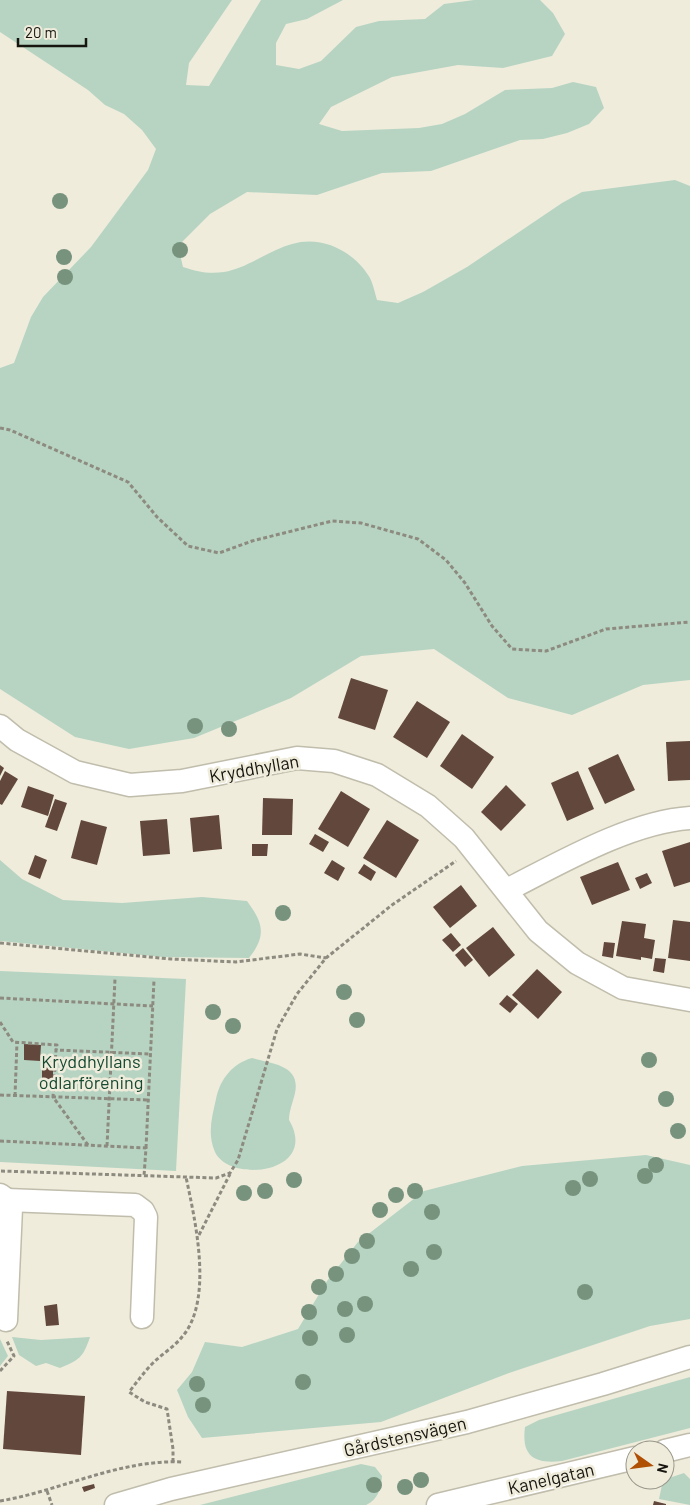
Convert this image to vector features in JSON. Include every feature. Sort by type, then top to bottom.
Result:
[{"type":"street","name":"Kryddhyllan","points":[[0,726],[17,740],[75,772],[130,786],[182,781],[297,758],[334,761],[377,775],[428,806],[473,850],[538,931],[577,963],[623,988],[690,1000]]},
{"type":"street","points":[[507,890],[573,856],[645,827],[690,818]]},
{"type":"street","points":[[4,1198],[135,1206],[143,1211],[146,1217],[142,1317]]},
{"type":"street","points":[[4,1198],[11,1208],[6,1330]]},
{"type":"street","name":"Gårdstensvägen","points":[[116,1505],[171,1489],[487,1417],[604,1384],[690,1357]]},
{"type":"street","points":[[675,1449],[690,1445]]},
{"type":"street","name":"Kanelgatan","points":[[438,1505],[625,1460]]},
{"type":"path","points":[[0,428],[10,430],[128,482],[157,516],[188,546],[219,553],[252,542],[332,521],[360,523],[418,539],[446,560],[465,583],[492,626],[512,649],[546,651],[606,629],[690,622]]},
{"type":"path","points":[[198,1235],[238,1160],[277,1029],[297,994],[326,958],[392,905],[473,850]]},
{"type":"path","points":[[0,943],[171,959],[236,962],[300,954],[314,954],[326,958]]},
{"type":"path","points":[[108,1146],[115,979]]},
{"type":"path","points":[[144,1176],[154,980]]},
{"type":"path","points":[[0,998],[153,1006]]},
{"type":"path","points":[[0,1022],[13,1042],[57,1045],[53,1097],[88,1145]]},
{"type":"path","points":[[14,1096],[17,1042]]},
{"type":"path","points":[[56,1050],[150,1054]]},
{"type":"path","points":[[0,1096],[148,1100]]},
{"type":"path","points":[[0,1141],[146,1148]]},
{"type":"path","points":[[0,1171],[216,1178],[230,1173]]},
{"type":"path","points":[[173,1462],[167,1409],[145,1402],[129,1392],[154,1363],[182,1337],[193,1320],[198,1284],[198,1235],[186,1177]]},
{"type":"path","points":[[0,1371],[14,1356],[6,1330]]},
{"type":"path","points":[[47,1490],[52,1505]]},
{"type":"green space","points":[[0,0],[232,0],[189,63],[186,85],[209,86],[261,0],[343,0],[307,19],[286,24],[276,43],[276,65],[299,69],[321,61],[356,27],[379,21],[425,19],[444,4],[474,0],[540,0],[553,13],[565,34],[552,56],[503,68],[458,65],[392,77],[331,107],[319,124],[342,131],[419,128],[442,124],[465,114],[505,90],[552,88],[573,82],[596,87],[604,108],[589,124],[567,133],[543,139],[520,140],[431,171],[382,173],[317,195],[247,192],[210,214],[178,246],[183,267],[213,273],[242,267],[275,250],[292,244],[315,242],[326,244],[346,253],[363,268],[371,280],[377,300],[398,303],[423,292],[467,267],[562,203],[582,192],[675,180],[690,186],[690,680],[643,685],[572,715],[508,698],[434,649],[361,656],[291,698],[194,738],[129,749],[75,737],[0,689],[0,368],[14,363],[31,317],[43,297],[91,247],[148,170],[156,149],[142,130],[124,114],[105,105],[88,90],[0,32]]},
{"type":"green space","points":[[0,860],[22,879],[63,900],[122,903],[202,897],[247,901],[257,916],[261,929],[259,942],[249,958],[163,957],[0,941]]},
{"type":"green space","name":"Kryddhyllans odlarförening","points":[[0,971],[186,979],[176,1171],[0,1162]]},
{"type":"green space","points":[[252,1058],[283,1067],[294,1077],[296,1084],[289,1120],[295,1138],[293,1152],[283,1162],[269,1168],[253,1170],[237,1168],[224,1162],[215,1152],[211,1139],[216,1099],[224,1079],[233,1068]]},
{"type":"green space","points":[[646,1155],[690,1165],[690,1319],[650,1326],[509,1373],[381,1422],[202,1438],[188,1417],[177,1390],[192,1372],[205,1342],[242,1347],[298,1329],[327,1281],[358,1242],[424,1191],[522,1166]]},
{"type":"green space","points":[[12,1337],[41,1340],[90,1337],[80,1357],[60,1368],[46,1363],[36,1366],[19,1355]]},
{"type":"green space","points":[[0,1339],[8,1356],[0,1366]]},
{"type":"green space","points":[[690,1377],[690,1428],[643,1440],[625,1440],[625,1445],[552,1462],[532,1456],[525,1445],[525,1427],[539,1420]]},
{"type":"green space","points":[[361,1464],[375,1467],[382,1476],[378,1493],[366,1505],[200,1505]]},
{"type":"green space","points":[[684,1473],[690,1479],[690,1505],[659,1499],[661,1490],[675,1490],[675,1476]]},
{"type":"building","points":[[351,678],[388,690],[375,730],[338,718]]},
{"type":"building","points":[[417,701],[450,722],[427,758],[393,737]]},
{"type":"building","points":[[462,734],[494,757],[472,789],[440,766]]},
{"type":"building","points":[[690,741],[690,780],[668,781],[666,742]]},
{"type":"building","points":[[618,754],[635,790],[605,804],[588,768]]},
{"type":"building","points":[[0,765],[4,768],[0,776]]},
{"type":"building","points":[[5,771],[18,779],[2,805],[0,804],[0,781]]},
{"type":"building","points":[[578,771],[594,809],[567,821],[551,783]]},
{"type":"building","points":[[506,785],[526,805],[501,831],[481,812]]},
{"type":"building","points":[[28,786],[54,795],[48,816],[21,807]]},
{"type":"building","points":[[341,791],[370,809],[348,847],[318,829]]},
{"type":"building","points":[[263,798],[293,799],[292,835],[262,835]]},
{"type":"building","points":[[55,799],[67,803],[57,831],[45,827]]},
{"type":"building","points":[[219,815],[222,849],[193,852],[190,818]]},
{"type":"building","points":[[167,819],[170,854],[143,856],[140,821]]},
{"type":"building","points":[[81,820],[107,827],[97,865],[71,858]]},
{"type":"building","points":[[387,820],[419,840],[396,878],[363,858]]},
{"type":"building","points":[[315,834],[329,842],[323,852],[309,844]]},
{"type":"building","points":[[690,842],[690,882],[674,887],[662,851]]},
{"type":"building","points":[[252,844],[268,844],[267,856],[252,856]]},
{"type":"building","points":[[35,855],[47,860],[40,879],[28,874]]},
{"type":"building","points":[[332,860],[345,868],[338,881],[324,873]]},
{"type":"building","points":[[618,862],[630,890],[592,905],[580,877]]},
{"type":"building","points":[[364,864],[376,872],[371,881],[358,873]]},
{"type":"building","points":[[647,873],[652,883],[640,889],[635,878]]},
{"type":"building","points":[[461,885],[477,906],[450,928],[433,907]]},
{"type":"building","points":[[673,920],[690,922],[690,961],[668,958]]},
{"type":"building","points":[[622,921],[646,924],[644,938],[655,940],[652,959],[641,957],[641,960],[616,956]]},
{"type":"building","points":[[493,927],[515,955],[489,977],[466,948]]},
{"type":"building","points":[[451,933],[461,945],[453,952],[442,940]]},
{"type":"building","points":[[604,942],[615,943],[613,958],[602,956]]},
{"type":"building","points":[[463,948],[473,960],[465,967],[455,955]]},
{"type":"building","points":[[655,958],[666,959],[664,973],[653,971]]},
{"type":"building","points":[[537,969],[562,992],[538,1019],[512,995]]},
{"type":"building","points":[[507,995],[518,1004],[510,1013],[499,1004]]},
{"type":"building","points":[[24,1044],[41,1045],[40,1061],[24,1060]]},
{"type":"building","points":[[42,1067],[53,1067],[53,1079],[42,1079]]},
{"type":"building","points":[[57,1304],[59,1325],[46,1326],[44,1306]]},
{"type":"building","points":[[7,1391],[85,1396],[81,1455],[3,1449]]},
{"type":"building","points":[[94,1484],[95,1488],[84,1492],[82,1487]]},
{"type":"building","points":[[654,1501],[666,1504],[666,1505],[653,1505]]}]
